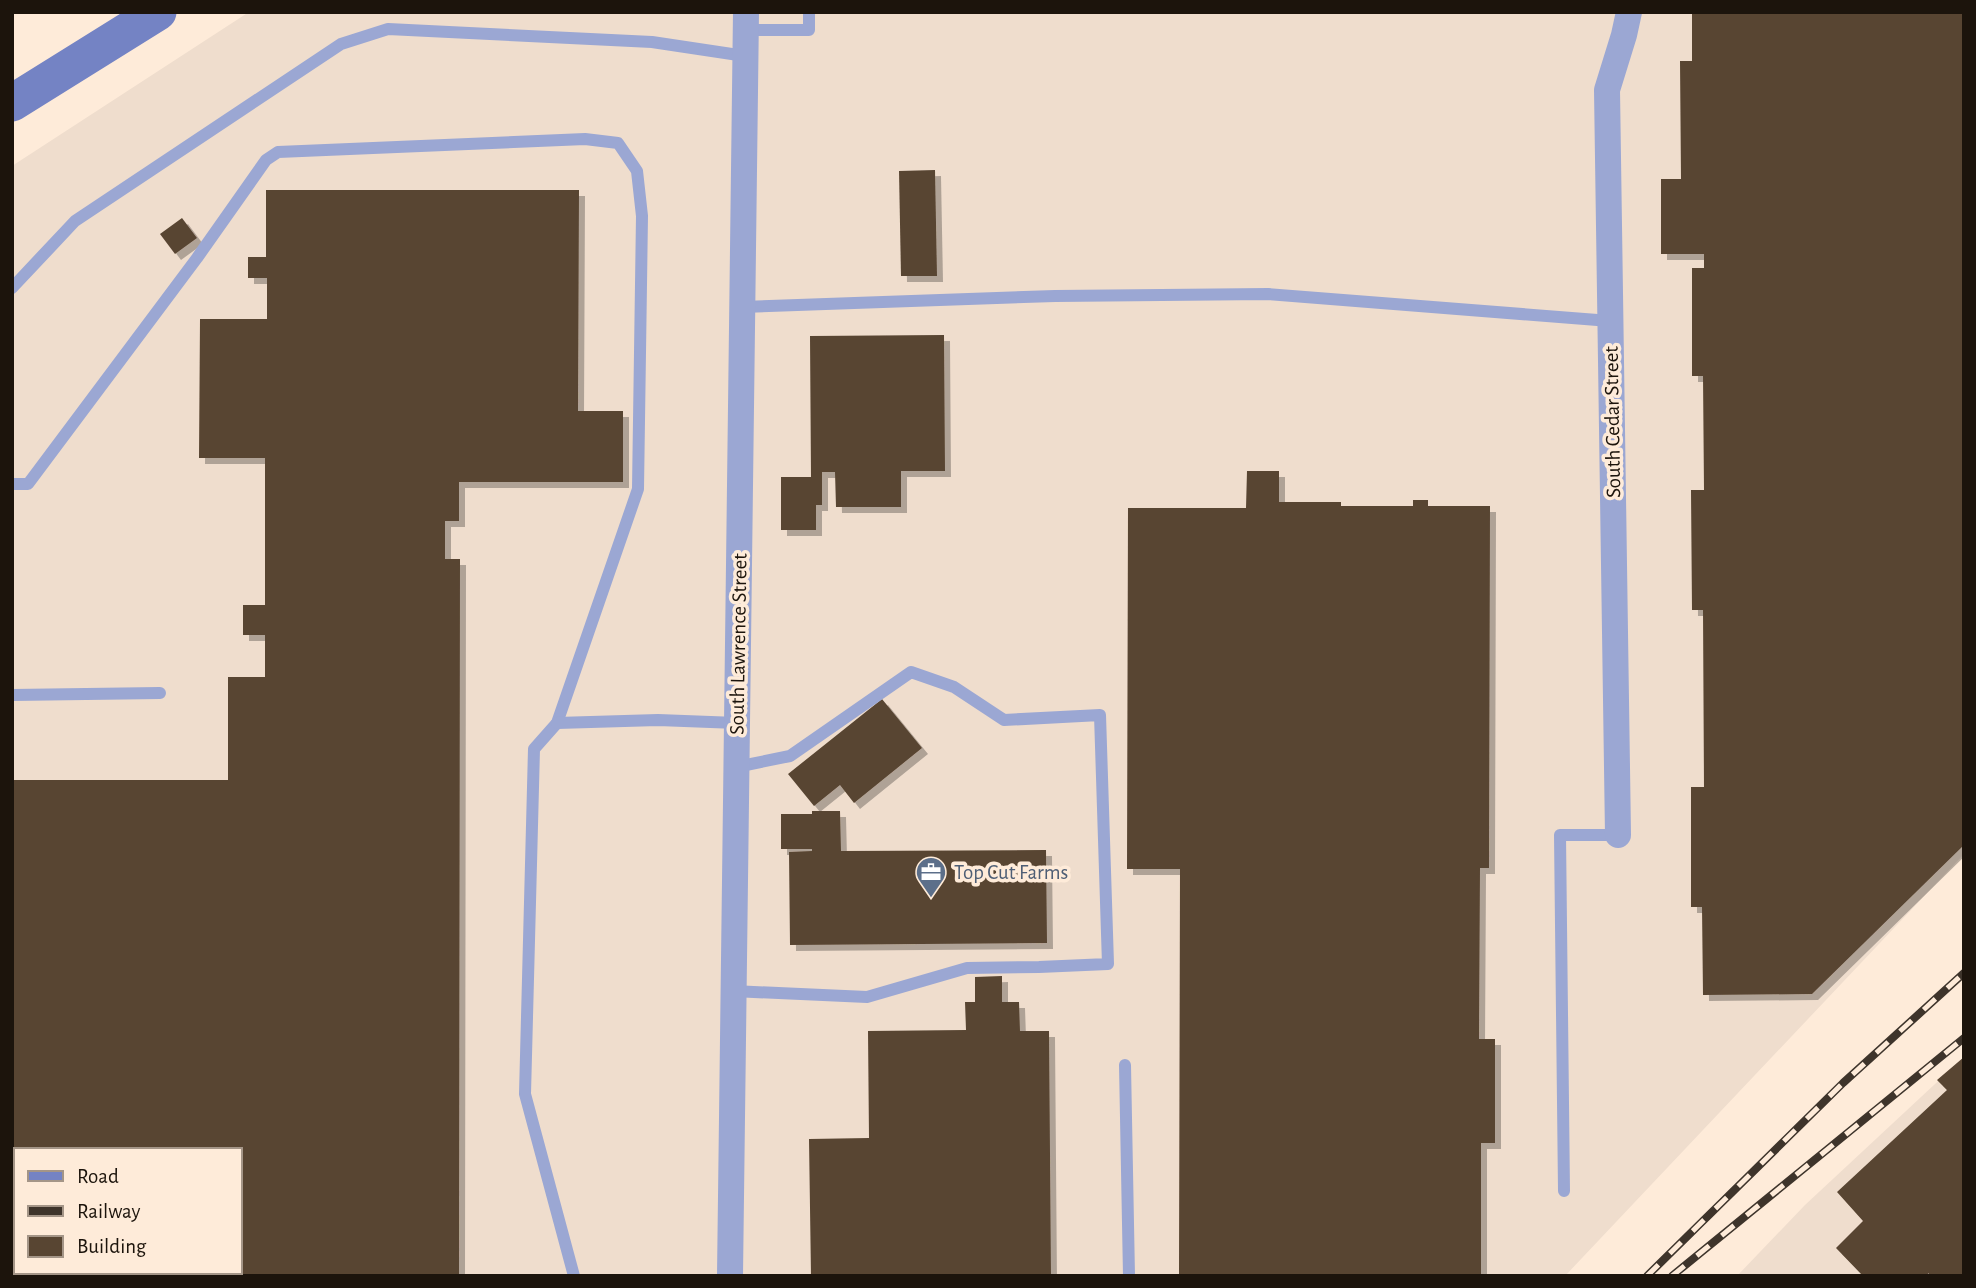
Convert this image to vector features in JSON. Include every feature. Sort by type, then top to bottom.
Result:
[{"type":"main road","points":[[12,103],[158,12]]},
{"type":"street","name":"South Cedar Street","points":[[1618,835],[1607,90],[1629,12]]},
{"type":"street","name":"South Lawrence Street","points":[[730,1276],[746,33]]},
{"type":"lane","points":[[12,288],[75,221],[341,44],[388,29],[652,42],[809,30],[809,12]]},
{"type":"lane","points":[[12,484],[29,484],[197,258],[266,160],[278,152],[585,139],[618,143],[636,171],[642,216],[638,489],[557,723],[534,749],[525,1094],[574,1276]]},
{"type":"lane","points":[[742,307],[1055,296],[1268,294],[1610,321]]},
{"type":"lane","points":[[733,991],[867,996],[967,968],[1108,964],[1100,715],[1004,720],[954,687],[911,672],[790,756],[736,767]]},
{"type":"lane","points":[[12,695],[160,693]]},
{"type":"lane","points":[[557,723],[657,720],[737,723]]},
{"type":"lane","points":[[1564,1191],[1560,835],[1618,835]]},
{"type":"lane","points":[[1125,1065],[1129,1276]]},
{"type":"shaded area","points":[[249,12],[1964,12],[1964,854],[1565,1276],[12,1276],[12,166]]},
{"type":"shaded area","points":[[1964,1057],[1964,1276],[1737,1276],[1805,1205]]},
{"type":"building","points":[[1692,12],[1964,12],[1964,845],[1812,994],[1703,995],[1702,907],[1691,907],[1691,787],[1704,787],[1703,610],[1692,610],[1691,490],[1704,490],[1703,376],[1692,376],[1692,268],[1704,268],[1704,254],[1661,254],[1661,179],[1681,179],[1680,61],[1692,61]]},
{"type":"building","points":[[935,170],[937,276],[901,276],[899,171]]},
{"type":"building","points":[[266,190],[579,190],[578,411],[623,411],[623,482],[459,482],[459,521],[445,521],[445,559],[460,559],[459,1276],[12,1276],[12,780],[228,780],[228,677],[265,677],[265,635],[243,635],[243,605],[265,605],[265,458],[199,458],[200,319],[267,319],[267,278],[248,278],[248,257],[266,257]]},
{"type":"building","points":[[182,218],[197,238],[175,254],[160,234]]},
{"type":"building","points":[[944,335],[945,471],[901,471],[901,507],[836,507],[835,472],[822,472],[822,505],[816,505],[816,530],[781,530],[781,477],[811,477],[810,336]]},
{"type":"building","points":[[1247,471],[1279,471],[1279,502],[1341,502],[1341,506],[1413,506],[1413,500],[1428,500],[1428,506],[1490,506],[1489,868],[1480,868],[1479,1039],[1495,1039],[1495,1143],[1481,1143],[1481,1276],[1179,1276],[1180,869],[1127,869],[1128,508],[1246,508]]},
{"type":"building","points":[[882,699],[922,748],[854,803],[840,785],[814,806],[788,774]]},
{"type":"building","points":[[812,811],[840,811],[841,851],[1046,850],[1047,943],[790,945],[789,852],[812,849],[781,849],[781,814],[812,814]]},
{"type":"building","points":[[1002,976],[1002,1002],[1019,1002],[1020,1031],[1049,1031],[1051,1276],[811,1276],[809,1139],[869,1138],[868,1031],[966,1030],[965,1002],[975,1002],[975,977]]},
{"type":"building","points":[[1964,1057],[1964,1276],[1929,1276],[1929,1273],[1925,1276],[1863,1276],[1836,1248],[1863,1221],[1837,1192],[1947,1090],[1937,1080]]},
{"type":"railway","points":[[1647,1276],[1843,1083],[1964,973]]},
{"type":"railway","points":[[1672,1276],[1964,1038]]},
{"type":"place","name":"Top Cut Farms","points":[[931,899]]}]
